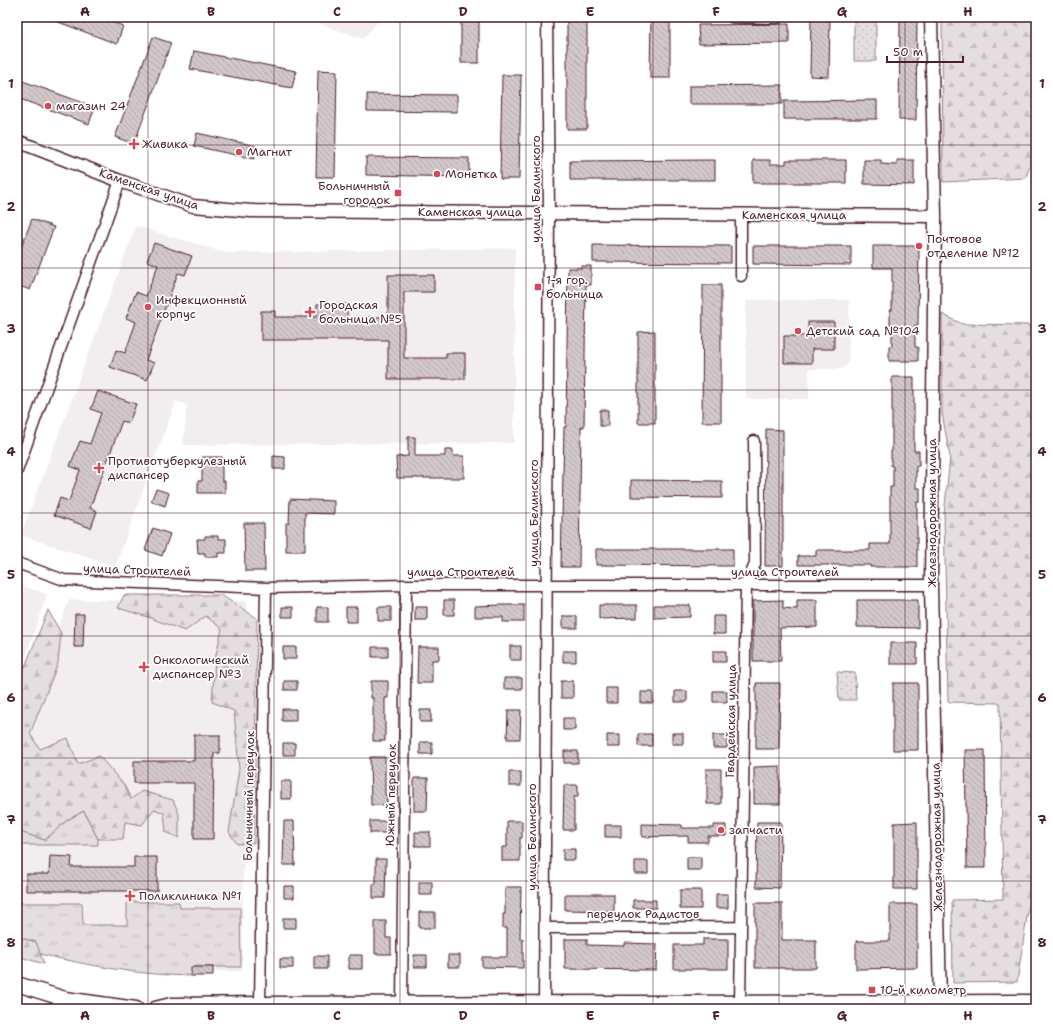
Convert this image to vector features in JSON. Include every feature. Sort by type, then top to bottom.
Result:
[{"type":"main road","points":[[17,984],[65,999],[136,1009]]},
{"type":"main road","points":[[155,1009],[171,1005],[260,1004],[544,1006],[740,1003],[940,1005],[1036,1002]]},
{"type":"street","name":"улица Белинского","points":[[544,1006],[549,213],[547,17]]},
{"type":"street","points":[[732,17],[777,18]]},
{"type":"street","name":"Железнодорожная улица","points":[[931,17],[935,216],[931,585],[940,1005]]},
{"type":"street","name":"Каменская улица","points":[[17,141],[120,181],[193,206],[251,212],[935,216]]},
{"type":"street","points":[[17,471],[120,181]]},
{"type":"street","points":[[741,214],[742,276]]},
{"type":"street","name":"Гвардейская улица","points":[[740,1003],[746,585],[755,564],[754,441]]},
{"type":"street","name":"улица Строителей","points":[[17,563],[64,580],[266,588],[406,585],[931,585]]},
{"type":"street","name":"Южный переулок","points":[[402,1004],[406,585]]},
{"type":"street","name":"Больничный переулок","points":[[260,1004],[266,588]]},
{"type":"street","name":"переулок Радистов","points":[[544,928],[741,927]]},
{"type":"shaded area","points":[[301,17],[382,17],[363,39]]},
{"type":"shaded area","name":"Городская больница №5","points":[[136,226],[226,253],[515,248],[514,443],[183,445],[187,405],[176,401],[115,567],[21,535]]},
{"type":"shaded area","name":"Детский сад №104","points":[[746,300],[849,300],[849,362],[842,369],[809,369],[809,399],[746,399]]},
{"type":"shaded area","points":[[17,584],[47,594],[17,683]]},
{"type":"shaded area","points":[[69,600],[247,601],[242,971],[141,973],[17,943],[17,733]]},
{"type":"green space","points":[[854,17],[876,17],[876,61],[854,61]]},
{"type":"green space","points":[[942,17],[1036,17],[1036,145],[1026,178],[943,182]]},
{"type":"green space","points":[[942,314],[962,324],[1029,325],[1036,359],[1036,858],[1017,982],[953,983],[952,900],[1003,899],[1000,703],[948,702],[944,515],[950,457],[942,413]]},
{"type":"green space","points":[[124,595],[221,595],[257,618],[254,843],[237,844],[229,832],[239,769],[234,711],[212,702],[215,659],[222,629],[206,616],[185,631],[118,608]]},
{"type":"green space","points":[[48,610],[61,633],[58,663],[30,734],[40,749],[68,738],[78,764],[99,756],[124,785],[131,799],[142,791],[173,800],[179,814],[179,838],[166,832],[164,813],[154,809],[142,825],[125,822],[123,839],[98,839],[84,811],[67,820],[45,840],[17,831],[17,686]]},
{"type":"green space","points":[[837,672],[855,673],[856,700],[839,700]]},
{"type":"green space","points":[[84,811],[98,839],[98,845],[17,845],[17,831],[45,840],[67,820]]},
{"type":"green space","points":[[127,902],[179,902],[180,908],[240,908],[241,967],[192,967],[191,976],[134,972],[96,966],[40,954],[36,942],[17,937],[17,903],[82,903],[83,925],[127,925]]},
{"type":"green space","points":[[17,937],[36,942],[44,964],[17,956]]},
{"type":"building","points":[[45,17],[99,17],[123,26],[117,44]]},
{"type":"building","points":[[461,17],[479,17],[479,63],[461,63]]},
{"type":"building","points":[[567,17],[587,17],[587,129],[567,129]]},
{"type":"building","points":[[651,17],[670,17],[670,78],[650,78]]},
{"type":"building","points":[[811,17],[830,17],[829,77],[810,76]]},
{"type":"building","points":[[900,17],[917,17],[916,120],[899,120]]},
{"type":"building","points":[[789,24],[789,43],[699,44],[698,25]]},
{"type":"building","points":[[153,37],[171,43],[134,144],[115,137]]},
{"type":"building","points":[[194,51],[296,71],[292,88],[190,69]]},
{"type":"building","points":[[318,70],[337,71],[335,177],[316,177]]},
{"type":"building","points":[[502,75],[521,75],[519,179],[500,179]]},
{"type":"building","points":[[17,79],[95,107],[89,124],[17,98]]},
{"type":"building","points":[[782,85],[782,104],[689,104],[689,86]]},
{"type":"building","points":[[367,94],[457,95],[457,112],[367,111]]},
{"type":"building","points":[[877,100],[877,119],[784,119],[784,101]]},
{"type":"building","name":"Магнит","points":[[197,133],[256,146],[254,159],[194,146]]},
{"type":"building","points":[[366,157],[469,158],[469,177],[366,175]]},
{"type":"building","points":[[715,160],[715,180],[570,180],[570,161]]},
{"type":"building","points":[[753,160],[770,160],[770,164],[786,164],[786,160],[846,160],[846,183],[753,183]]},
{"type":"building","points":[[864,160],[881,160],[881,164],[897,165],[897,160],[914,160],[914,185],[864,184]]},
{"type":"building","points":[[32,219],[54,227],[30,290],[17,285],[17,258]]},
{"type":"building","name":"Инфекционный корпус","points":[[154,243],[192,256],[185,275],[178,273],[146,360],[154,363],[147,380],[110,367],[116,350],[125,353],[136,322],[126,318],[136,292],[146,296],[158,265],[147,261]]},
{"type":"building","points":[[593,245],[731,246],[731,263],[593,262]]},
{"type":"building","points":[[753,246],[851,246],[851,265],[753,264]]},
{"type":"building","points":[[873,246],[919,246],[918,325],[915,325],[915,347],[918,347],[918,361],[889,361],[889,346],[892,346],[890,310],[892,310],[892,268],[873,268]]},
{"type":"building","points":[[581,266],[591,266],[591,285],[586,285],[584,427],[581,427],[579,567],[561,567],[564,427],[566,427],[568,268],[581,268]]},
{"type":"building","points":[[388,275],[434,275],[434,292],[404,292],[404,358],[446,358],[446,353],[465,353],[465,379],[388,379],[388,340],[261,340],[261,311],[275,311],[275,317],[317,317],[317,304],[347,304],[347,317],[388,317]]},
{"type":"building","points":[[703,285],[721,285],[721,422],[702,422]]},
{"type":"building","points":[[808,322],[834,322],[834,349],[812,349],[812,363],[784,363],[784,336],[808,336]]},
{"type":"building","points":[[655,331],[655,423],[638,423],[638,332]]},
{"type":"building","points":[[892,377],[914,377],[914,451],[919,451],[919,466],[916,466],[916,488],[920,488],[920,502],[917,502],[917,567],[870,567],[870,565],[798,565],[798,556],[816,556],[816,550],[870,550],[870,544],[890,544],[890,487],[893,487],[893,466],[891,466]]},
{"type":"building","points":[[98,391],[136,404],[129,423],[122,421],[90,508],[97,511],[91,528],[54,515],[60,498],[69,501],[80,470],[70,466],[80,441],[90,444],[101,413],[91,409]]},
{"type":"building","points":[[600,410],[608,410],[608,426],[600,426]]},
{"type":"building","points":[[766,429],[783,430],[783,566],[765,566]]},
{"type":"building","points":[[408,437],[415,437],[415,456],[445,456],[445,450],[453,450],[453,456],[464,456],[464,478],[397,478],[396,457],[408,456]]},
{"type":"building","points":[[273,456],[285,457],[285,469],[273,469]]},
{"type":"building","points":[[202,457],[222,457],[222,481],[225,481],[225,493],[198,493],[198,481],[202,481]]},
{"type":"building","points":[[631,480],[722,481],[722,498],[631,497]]},
{"type":"building","points":[[156,489],[169,493],[165,506],[151,501]]},
{"type":"building","points":[[290,499],[334,501],[334,514],[305,513],[305,551],[286,551],[286,523],[289,523]]},
{"type":"building","points":[[244,523],[264,523],[265,571],[245,571]]},
{"type":"building","points":[[153,528],[170,534],[162,556],[145,550]]},
{"type":"building","points":[[205,536],[218,536],[218,539],[226,539],[226,553],[218,553],[218,557],[205,557],[205,553],[198,553],[197,539],[205,539]]},
{"type":"building","points":[[596,549],[733,549],[733,566],[596,565]]},
{"type":"building","points":[[444,600],[454,600],[454,615],[444,615]]},
{"type":"building","points":[[783,600],[783,608],[797,609],[797,600],[817,600],[817,627],[780,628],[781,661],[753,661],[753,601]]},
{"type":"building","points":[[857,600],[918,600],[918,628],[857,627]]},
{"type":"building","points":[[524,605],[524,622],[503,622],[503,617],[475,617],[475,606]]},
{"type":"building","points":[[599,605],[637,605],[637,618],[599,619]]},
{"type":"building","points":[[654,605],[690,605],[690,617],[654,618]]},
{"type":"building","points":[[282,607],[293,607],[293,617],[282,617]]},
{"type":"building","points":[[317,607],[328,607],[328,622],[317,622]]},
{"type":"building","points":[[346,607],[357,607],[357,622],[346,622]]},
{"type":"building","points":[[378,607],[391,607],[391,621],[378,621]]},
{"type":"building","points":[[415,607],[427,607],[427,620],[415,620]]},
{"type":"building","points":[[75,614],[84,614],[83,647],[74,647]]},
{"type":"building","points":[[563,616],[577,616],[577,628],[563,628]]},
{"type":"building","points":[[713,616],[725,616],[725,634],[713,634]]},
{"type":"building","points":[[890,643],[917,643],[917,664],[890,664]]},
{"type":"building","points":[[510,646],[521,646],[521,660],[510,660]]},
{"type":"building","points":[[283,647],[296,647],[296,659],[283,659]]},
{"type":"building","points":[[372,647],[388,647],[388,657],[372,657]]},
{"type":"building","points":[[418,647],[439,647],[439,660],[432,660],[432,683],[417,683]]},
{"type":"building","points":[[563,651],[576,651],[576,662],[563,662]]},
{"type":"building","points":[[713,651],[726,651],[726,662],[713,662]]},
{"type":"building","points":[[504,678],[522,678],[522,689],[504,689]]},
{"type":"building","points":[[284,681],[297,681],[297,690],[284,690]]},
{"type":"building","points":[[371,681],[388,681],[388,698],[385,698],[385,741],[373,741],[373,698],[371,698]]},
{"type":"building","points":[[561,681],[573,681],[573,698],[561,698]]},
{"type":"building","points":[[756,683],[780,683],[779,749],[756,749]]},
{"type":"building","points":[[893,683],[918,683],[918,750],[893,750]]},
{"type":"building","points":[[606,688],[617,688],[617,703],[606,703]]},
{"type":"building","points":[[675,691],[687,691],[687,702],[675,702]]},
{"type":"building","points":[[713,691],[727,691],[727,702],[713,702]]},
{"type":"building","points":[[641,692],[653,692],[653,703],[641,703]]},
{"type":"building","points":[[282,709],[296,709],[296,721],[282,721]]},
{"type":"building","points":[[420,710],[431,710],[431,722],[420,722]]},
{"type":"building","points":[[508,710],[521,710],[520,739],[507,739]]},
{"type":"building","points":[[563,718],[575,718],[575,730],[563,730]]},
{"type":"building","points":[[672,733],[683,733],[683,744],[672,744]]},
{"type":"building","points":[[638,734],[652,734],[652,746],[638,746]]},
{"type":"building","points":[[194,735],[220,735],[220,753],[214,753],[213,839],[194,839],[194,783],[134,783],[134,761],[194,761]]},
{"type":"building","points":[[607,735],[620,735],[620,747],[607,747]]},
{"type":"building","points":[[713,735],[727,735],[727,748],[713,748]]},
{"type":"building","points":[[420,742],[432,742],[432,754],[420,754]]},
{"type":"building","points":[[283,743],[295,743],[295,755],[283,755]]},
{"type":"building","points":[[965,750],[985,750],[986,868],[967,868]]},
{"type":"building","points":[[564,751],[578,751],[578,763],[564,763]]},
{"type":"building","points":[[370,757],[385,757],[385,795],[387,795],[387,805],[371,805]]},
{"type":"building","points":[[780,766],[780,804],[754,804],[754,767]]},
{"type":"building","points":[[706,769],[721,769],[721,804],[707,804]]},
{"type":"building","points":[[509,772],[521,772],[521,786],[509,786]]},
{"type":"building","points":[[414,778],[428,778],[427,811],[414,811]]},
{"type":"building","points":[[281,781],[291,781],[291,799],[281,799]]},
{"type":"building","points":[[564,785],[578,785],[578,797],[574,797],[574,830],[563,830]]},
{"type":"building","points":[[284,821],[294,821],[295,865],[283,865]]},
{"type":"building","points":[[370,821],[386,821],[386,833],[370,833]]},
{"type":"building","points":[[507,821],[522,821],[520,861],[502,861],[502,847],[507,847]]},
{"type":"building","points":[[757,822],[781,822],[780,888],[756,887]]},
{"type":"building","points":[[917,822],[917,889],[894,889],[894,823]]},
{"type":"building","points":[[642,824],[682,825],[682,828],[714,828],[714,825],[726,825],[726,836],[708,836],[708,842],[688,842],[688,836],[642,837]]},
{"type":"building","points":[[605,825],[621,825],[621,837],[605,837]]},
{"type":"building","points":[[415,832],[430,832],[430,846],[415,846]]},
{"type":"building","points":[[563,849],[575,849],[575,860],[563,860]]},
{"type":"building","points":[[50,856],[72,857],[71,867],[134,867],[134,857],[157,857],[157,891],[26,891],[26,874],[49,874]]},
{"type":"building","points":[[687,857],[701,857],[701,870],[687,870]]},
{"type":"building","points":[[376,859],[386,859],[385,898],[373,898],[373,884],[376,884]]},
{"type":"building","points":[[635,861],[648,861],[648,874],[635,874]]},
{"type":"building","points":[[419,882],[432,882],[432,895],[419,895]]},
{"type":"building","points":[[284,886],[294,886],[294,898],[284,898]]},
{"type":"building","points":[[505,887],[521,887],[520,939],[523,939],[523,968],[482,967],[482,957],[507,957],[507,928],[503,928],[503,914],[505,914]]},
{"type":"building","points":[[680,890],[701,890],[701,909],[680,909]]},
{"type":"building","points":[[565,894],[614,894],[614,911],[565,910]]},
{"type":"building","points":[[716,894],[728,894],[728,908],[716,908]]},
{"type":"building","points":[[633,900],[656,900],[656,908],[633,908]]},
{"type":"building","points":[[755,903],[782,903],[782,940],[816,940],[816,968],[755,968]]},
{"type":"building","points":[[890,904],[917,904],[917,968],[856,969],[856,941],[890,941]]},
{"type":"building","points":[[419,912],[435,912],[435,928],[419,928]]},
{"type":"building","points":[[283,918],[296,918],[296,928],[283,928]]},
{"type":"building","points":[[375,921],[386,921],[386,938],[391,938],[391,954],[375,954]]},
{"type":"building","points":[[565,939],[587,939],[587,945],[624,946],[624,943],[657,944],[656,970],[565,969]]},
{"type":"building","points":[[703,939],[728,939],[728,969],[674,969],[674,945],[703,945]]},
{"type":"building","points":[[349,955],[362,955],[362,969],[349,969]]},
{"type":"building","points":[[414,955],[427,955],[427,967],[414,967]]},
{"type":"building","points":[[448,955],[460,955],[460,967],[448,967]]},
{"type":"building","points":[[314,956],[327,956],[327,969],[314,969]]},
{"type":"building","points":[[280,959],[293,959],[293,968],[280,968]]},
{"type":"building","points":[[191,967],[213,967],[213,976],[191,976]]},
{"type":"place","name":"магазин 24","points":[[48,106]]},
{"type":"place","name":"Живика","points":[[134,144]]},
{"type":"place","name":"Магнит","points":[[239,152]]},
{"type":"place","name":"Монетка","points":[[437,174]]},
{"type":"place","name":"Больничный городок","points":[[398,193]]},
{"type":"place","name":"Почтовое отделение №12","points":[[919,246]]},
{"type":"place","name":"1-я гор. больница","points":[[538,287]]},
{"type":"place","name":"Инфекционный корпус","points":[[148,307]]},
{"type":"place","name":"Городская больница №5","points":[[310,312]]},
{"type":"place","name":"Детский сад №104","points":[[798,331]]},
{"type":"place","name":"Противотуберкулезный диспансер","points":[[99,468]]},
{"type":"place","name":"Онкологический диспансер №3","points":[[144,667]]},
{"type":"place","name":"запчасти","points":[[721,830]]},
{"type":"place","name":"Поликлиника №1","points":[[130,896]]},
{"type":"place","name":"10-й километр","points":[[872,990]]}]
